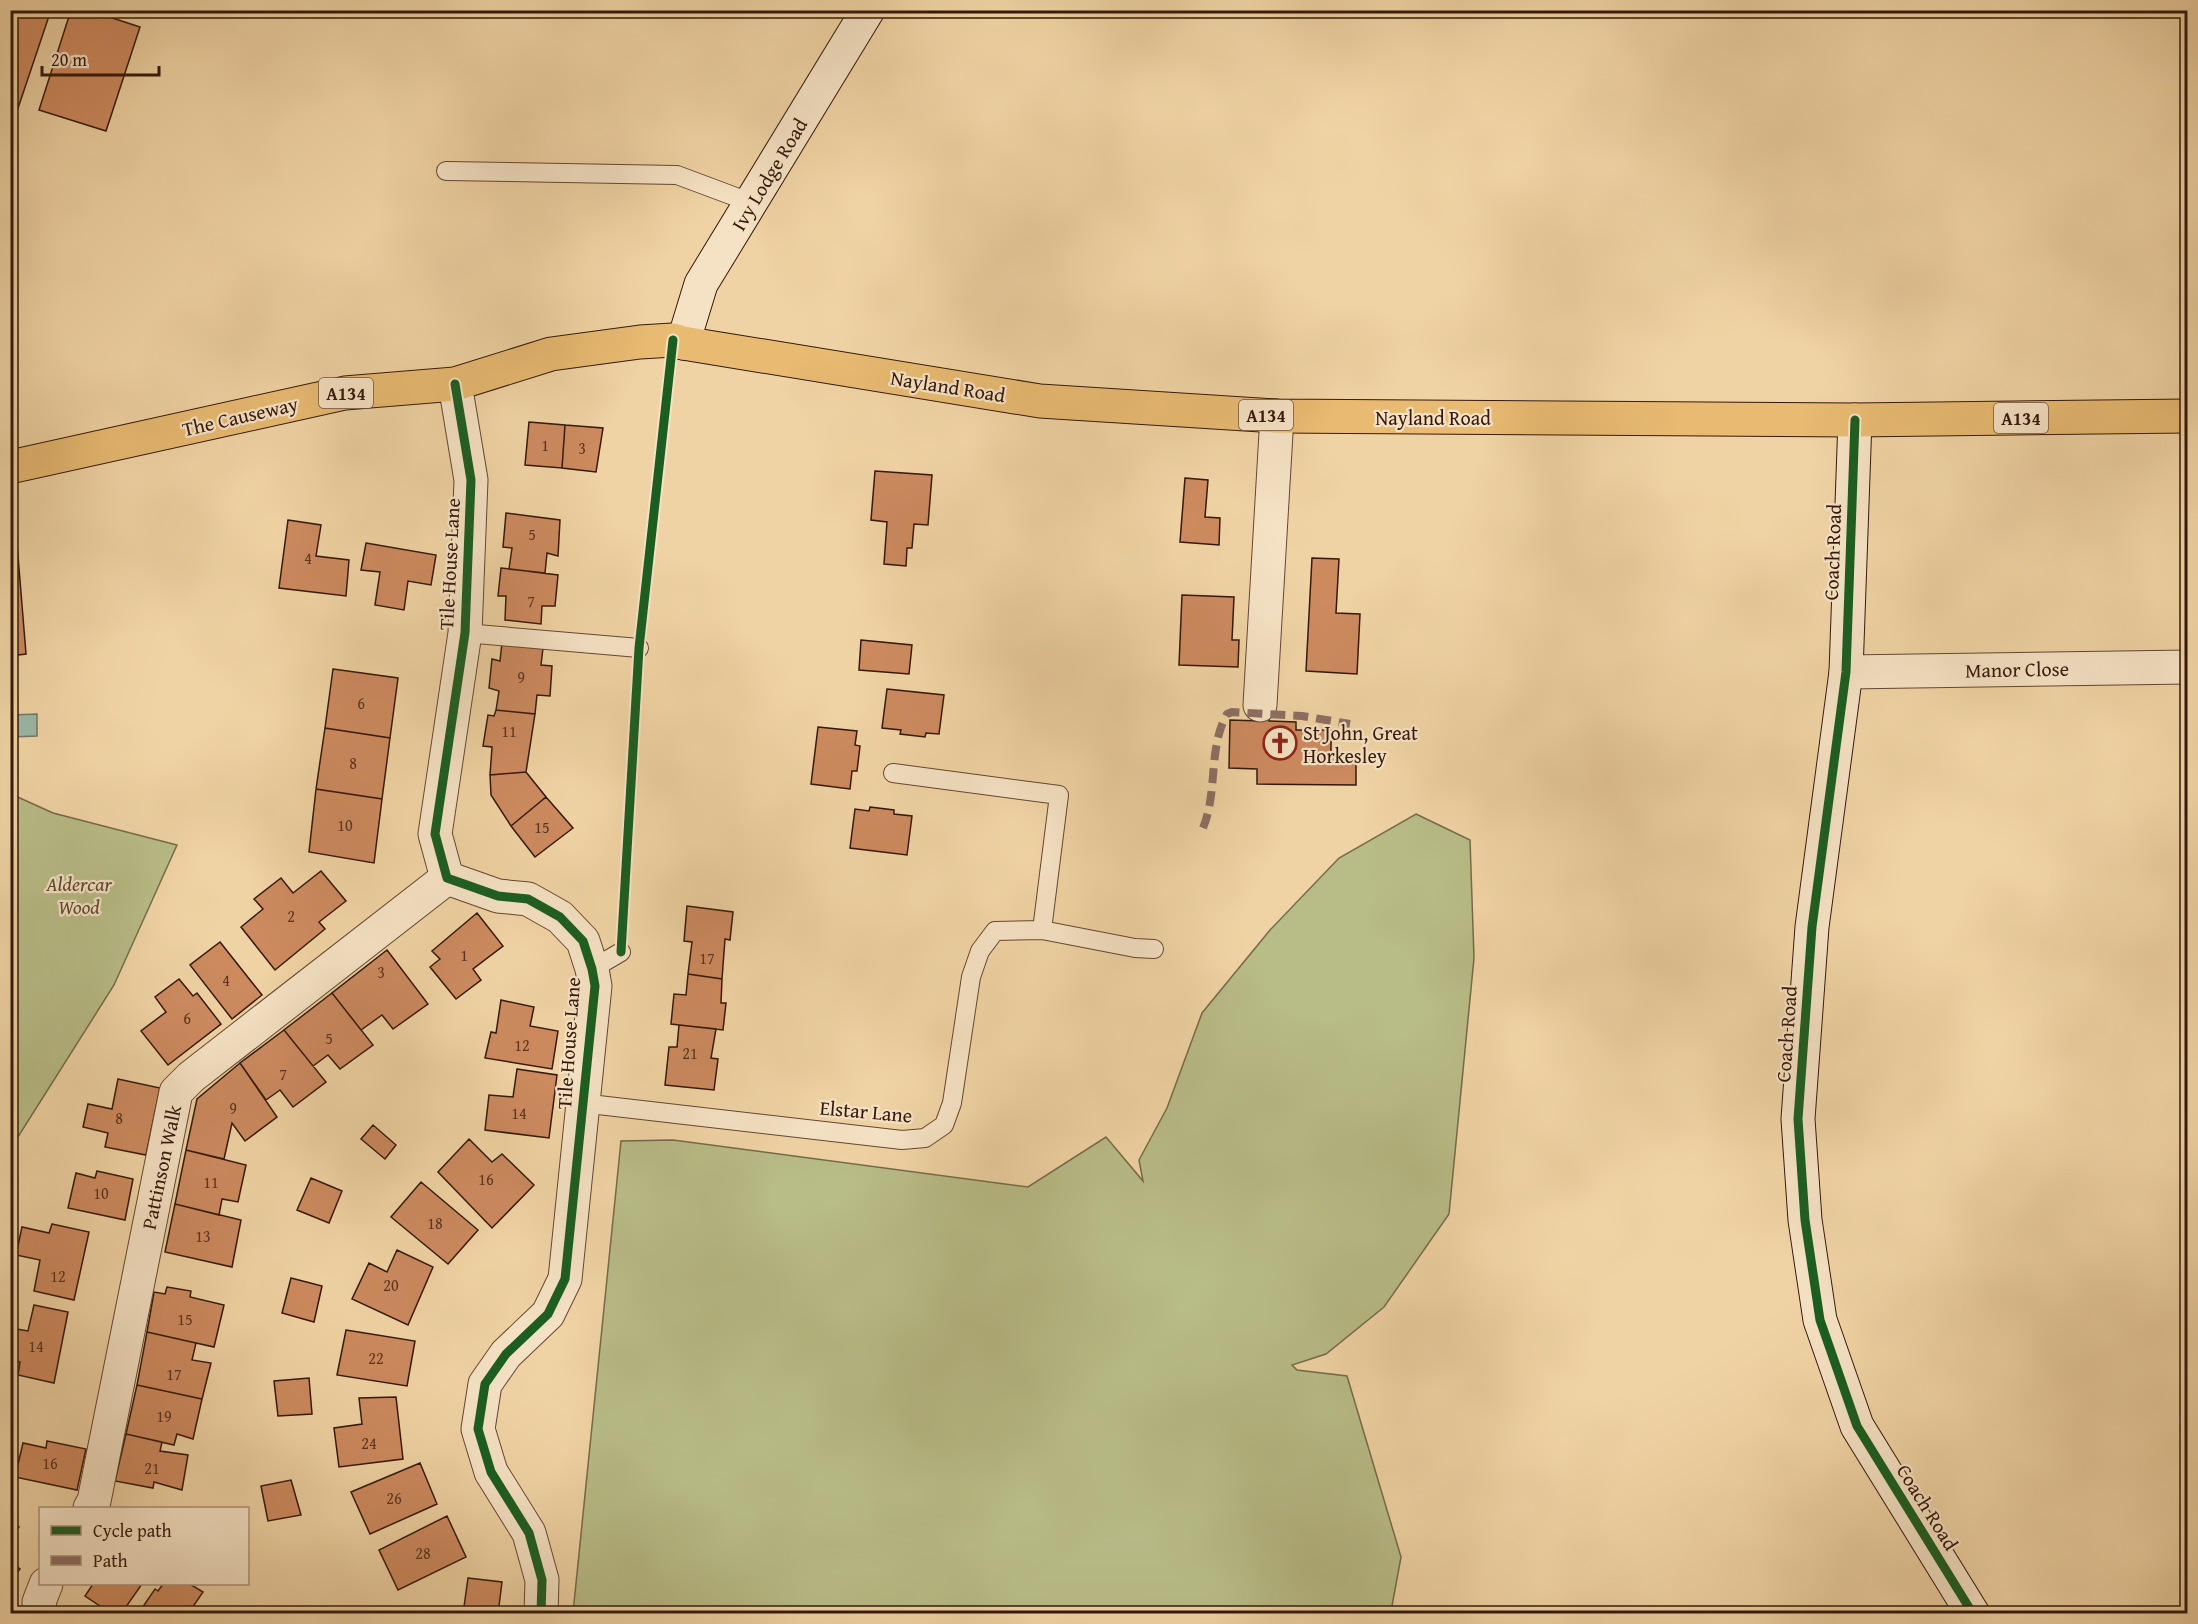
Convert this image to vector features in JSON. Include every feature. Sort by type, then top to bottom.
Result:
[{"type":"main road","name":"The Causeway","points":[[10,467],[345,393],[455,384],[551,354],[640,342],[673,340],[683,343]]},
{"type":"main road","name":"Nayland Road","points":[[683,343],[1040,401],[1277,416],[1855,420],[2187,416]]},
{"type":"street","name":"Ivy Lodge Road","points":[[683,343],[701,284],[868,10]]},
{"type":"street","name":"Tile House Lane","points":[[455,384],[471,480],[465,633],[435,834],[447,878],[498,896],[528,899],[560,917],[583,941],[595,986],[565,1279],[548,1314],[506,1354],[485,1384],[478,1429],[491,1472],[529,1533],[542,1580],[541,1614]]},
{"type":"street","points":[[1260,705],[1277,416]]},
{"type":"street","name":"Coach Road","points":[[1855,420],[1846,672],[1812,927],[1798,1119],[1804,1220],[1820,1320],[1857,1426],[1973,1614]]},
{"type":"street","name":"Manor Close","points":[[1846,672],[2187,667]]},
{"type":"street","name":"Pattinson Walk","points":[[91,1507],[176,1092],[191,1077],[447,878]]},
{"type":"street","points":[[41,1614],[39,1602],[46,1585]]},
{"type":"lane","points":[[446,171],[677,176],[752,203]]},
{"type":"lane","points":[[465,633],[639,648]]},
{"type":"lane","points":[[893,773],[1059,795],[1042,930]]},
{"type":"lane","name":"Elstar Lane","points":[[582,1103],[902,1140],[925,1138],[944,1125],[952,1103],[970,977],[980,951],[995,931],[1042,930],[1135,948],[1154,949]]},
{"type":"lane","points":[[592,969],[621,952]]},
{"type":"green space","name":"Aldercar Wood","points":[[11,794],[53,813],[177,845],[114,985],[11,1148]]},
{"type":"green space","points":[[1416,814],[1470,840],[1474,958],[1449,1214],[1384,1307],[1326,1354],[1292,1365],[1297,1370],[1347,1376],[1401,1557],[1392,1606],[1382,1614],[573,1613],[621,1141],[673,1140],[1028,1187],[1106,1137],[1143,1181],[1139,1160],[1167,1108],[1202,1013],[1270,930],[1339,858]]},
{"type":"shaded area","points":[[37,714],[37,736],[11,737],[11,715]]},
{"type":"building","points":[[10,10],[51,10],[10,132]]},
{"type":"building","points":[[71,10],[88,10],[140,27],[106,131],[39,110]]},
{"type":"building","points":[[529,422],[565,425],[562,468],[525,465]]},
{"type":"building","points":[[565,425],[603,428],[596,472],[562,468]]},
{"type":"building","points":[[875,471],[932,475],[928,525],[914,524],[912,548],[907,548],[906,566],[884,564],[887,522],[871,520]]},
{"type":"building","points":[[1185,478],[1208,480],[1205,517],[1220,518],[1219,545],[1180,542]]},
{"type":"building","points":[[506,513],[560,520],[558,556],[547,553],[545,573],[509,569],[512,548],[503,547]]},
{"type":"building","points":[[15,519],[26,654],[10,656],[10,520]]},
{"type":"building","points":[[288,520],[321,525],[316,556],[349,560],[346,596],[279,588]]},
{"type":"building","points":[[366,543],[436,555],[431,585],[408,581],[404,610],[375,605],[380,572],[361,570]]},
{"type":"building","points":[[1312,558],[1339,559],[1336,613],[1360,614],[1357,674],[1306,671]]},
{"type":"building","points":[[501,568],[558,575],[555,606],[542,606],[541,624],[505,620],[506,596],[498,596]]},
{"type":"building","points":[[1182,595],[1234,597],[1232,640],[1239,640],[1238,667],[1179,665]]},
{"type":"building","points":[[861,640],[912,645],[909,674],[859,670]]},
{"type":"building","points":[[502,642],[543,648],[541,665],[552,666],[550,696],[537,695],[535,714],[496,710],[499,691],[489,688],[492,659],[500,661]]},
{"type":"building","points":[[333,669],[398,678],[390,738],[325,728]]},
{"type":"building","points":[[887,689],[944,695],[939,734],[926,733],[925,737],[900,734],[901,730],[882,728]]},
{"type":"building","points":[[496,710],[535,714],[526,772],[490,775],[492,747],[483,746],[488,715],[494,716]]},
{"type":"building","name":"St John, Great Horkesley","points":[[1269,717],[1269,721],[1296,722],[1296,730],[1331,730],[1331,756],[1356,757],[1356,785],[1257,784],[1257,769],[1229,768],[1230,720],[1261,721]]},
{"type":"building","points":[[818,727],[857,731],[855,745],[860,746],[857,771],[852,771],[850,789],[811,784]]},
{"type":"building","points":[[325,728],[390,738],[382,799],[316,789]]},
{"type":"building","points":[[526,772],[546,797],[511,826],[491,795],[490,775]]},
{"type":"building","points":[[316,789],[382,799],[374,863],[309,852]]},
{"type":"building","points":[[546,797],[573,828],[535,857],[511,826]]},
{"type":"building","points":[[870,807],[894,810],[894,814],[912,816],[907,855],[850,848],[855,809],[869,811]]},
{"type":"building","points":[[321,871],[346,901],[319,922],[325,929],[275,970],[241,927],[263,909],[254,899],[281,878],[293,893]]},
{"type":"building","points":[[687,906],[733,912],[730,940],[725,939],[722,979],[688,974],[692,942],[684,941]]},
{"type":"building","points":[[477,913],[503,946],[473,969],[481,980],[456,999],[430,967],[440,959],[432,951]]},
{"type":"building","points":[[220,942],[262,995],[232,1019],[190,965]]},
{"type":"building","points":[[387,950],[428,1004],[393,1029],[382,1015],[361,1030],[332,993]]},
{"type":"building","points":[[688,974],[722,979],[721,1003],[726,1003],[723,1030],[671,1024],[674,994],[686,995]]},
{"type":"building","points":[[179,979],[193,996],[197,993],[221,1024],[168,1065],[141,1031],[166,1012],[155,997]]},
{"type":"building","points":[[332,993],[373,1045],[340,1069],[328,1055],[313,1066],[284,1030]]},
{"type":"building","points":[[501,1000],[534,1007],[530,1026],[558,1031],[552,1069],[485,1058],[491,1032],[496,1033]]},
{"type":"building","points":[[679,1025],[716,1029],[711,1058],[718,1059],[714,1090],[665,1085],[669,1047],[677,1047]]},
{"type":"building","points":[[284,1030],[326,1082],[293,1107],[280,1090],[266,1100],[240,1063]]},
{"type":"building","points":[[240,1063],[277,1117],[245,1141],[232,1123],[224,1159],[186,1150],[197,1099]]},
{"type":"building","points":[[517,1069],[557,1075],[549,1138],[485,1130],[489,1095],[513,1097]]},
{"type":"building","points":[[118,1079],[160,1088],[146,1155],[105,1147],[108,1133],[83,1127],[88,1104],[112,1109]]},
{"type":"building","points":[[373,1125],[396,1145],[385,1159],[361,1139]]},
{"type":"building","points":[[469,1139],[492,1162],[502,1154],[534,1185],[492,1228],[438,1172]]},
{"type":"building","points":[[186,1150],[246,1165],[238,1202],[222,1199],[219,1215],[175,1204]]},
{"type":"building","points":[[97,1171],[133,1179],[125,1220],[68,1208],[76,1173],[95,1178]]},
{"type":"building","points":[[311,1178],[342,1191],[329,1223],[297,1210]]},
{"type":"building","points":[[421,1182],[478,1230],[448,1264],[391,1217]]},
{"type":"building","points":[[175,1204],[241,1220],[232,1267],[165,1252]]},
{"type":"building","points":[[52,1224],[89,1232],[74,1300],[34,1291],[40,1260],[16,1255],[22,1227],[49,1233]]},
{"type":"building","points":[[397,1250],[433,1267],[408,1325],[352,1299],[369,1263],[387,1272]]},
{"type":"building","points":[[291,1278],[322,1286],[314,1322],[282,1313]]},
{"type":"building","points":[[167,1287],[191,1291],[190,1297],[224,1305],[214,1347],[147,1332],[154,1292],[165,1294]]},
{"type":"building","points":[[34,1305],[68,1312],[54,1383],[18,1375],[20,1362],[10,1361],[10,1328],[28,1331]]},
{"type":"building","points":[[346,1330],[415,1341],[407,1386],[337,1375]]},
{"type":"building","points":[[147,1332],[196,1343],[192,1360],[211,1363],[202,1399],[137,1385]]},
{"type":"building","points":[[309,1378],[312,1414],[278,1416],[274,1381]]},
{"type":"building","points":[[137,1385],[202,1399],[193,1439],[177,1434],[174,1445],[126,1434]]},
{"type":"building","points":[[396,1397],[403,1459],[339,1467],[334,1428],[362,1424],[359,1398]]},
{"type":"building","points":[[126,1434],[162,1442],[160,1451],[188,1455],[182,1490],[154,1482],[153,1488],[115,1481]]},
{"type":"building","points":[[47,1441],[86,1449],[77,1490],[15,1477],[23,1443],[46,1448]]},
{"type":"building","points":[[420,1463],[437,1504],[370,1534],[351,1492]]},
{"type":"building","points":[[291,1480],[301,1515],[268,1521],[261,1486]]},
{"type":"building","points":[[447,1516],[466,1557],[398,1590],[379,1550]]},
{"type":"building","points":[[10,1521],[19,1527],[10,1539]]},
{"type":"building","points":[[10,1561],[20,1569],[10,1583]]},
{"type":"building","points":[[468,1578],[502,1582],[498,1614],[463,1614]]},
{"type":"building","points":[[92,1585],[141,1585],[121,1614],[112,1614],[85,1596]]},
{"type":"building","points":[[162,1585],[192,1585],[203,1592],[192,1608],[200,1614],[138,1614],[155,1589],[158,1591]]},
{"type":"marked path","points":[[1203,828],[1208,814],[1217,741],[1227,714],[1232,712],[1302,716],[1350,724]]},
{"type":"cycle path","points":[[621,952],[639,648],[673,340]]},
{"type":"cycle path","points":[[455,384],[471,480],[465,633],[435,834],[447,878],[498,896],[528,899],[560,917],[583,941],[595,986],[565,1279],[548,1314],[506,1354],[485,1384],[478,1429],[491,1472],[529,1533],[542,1580],[541,1614]]},
{"type":"cycle path","points":[[1855,420],[1846,672],[1812,927],[1798,1119],[1805,1220],[1820,1320],[1857,1426],[1973,1614]]},
{"type":"place","name":"St John, Great Horkesley","points":[[1280,743]]}]
